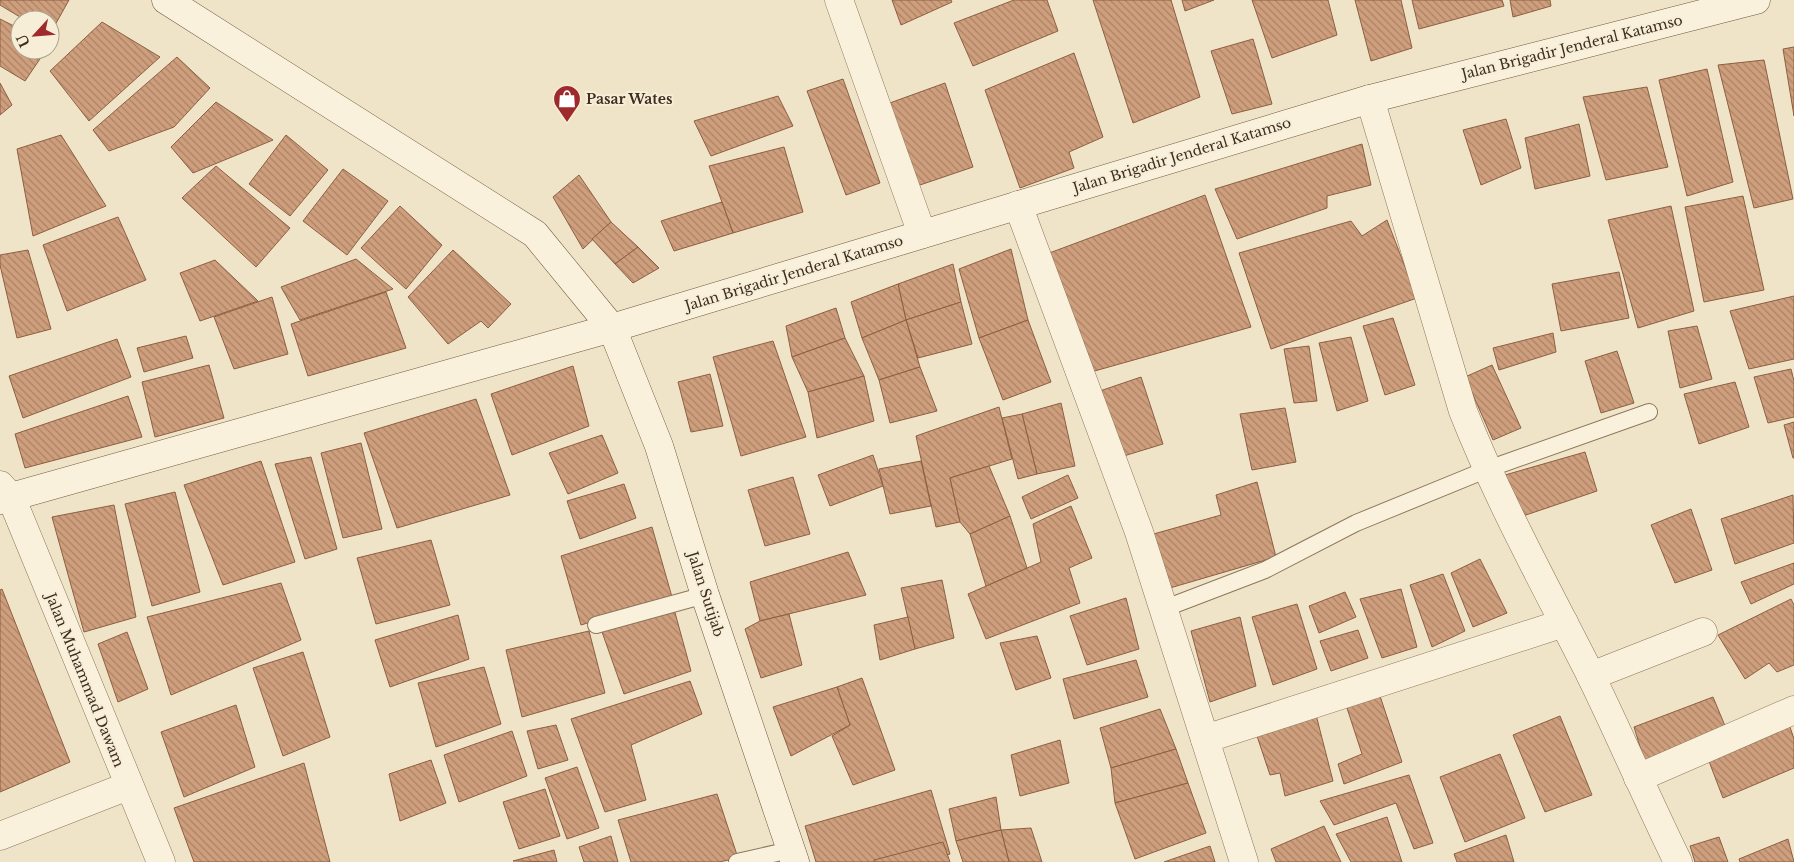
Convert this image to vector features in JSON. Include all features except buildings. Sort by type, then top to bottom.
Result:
[{"type":"street","name":"Jalan Sutijab","points":[[166,0],[535,234],[612,328],[659,446],[792,856]]},
{"type":"street","points":[[839,0],[922,234]]},
{"type":"street","name":"Jalan Brigadir Jenderal Katamso","points":[[4,494],[612,328],[1370,98],[1756,0]]},
{"type":"street","points":[[1370,98],[1463,411],[1488,469],[1591,676],[1678,862]]},
{"type":"street","points":[[1018,205],[1138,532],[1244,862]]},
{"type":"street","name":"Jalan Muhammad Dawam","points":[[4,494],[161,862]]},
{"type":"street","points":[[1205,738],[1564,623]]},
{"type":"street","points":[[1591,676],[1702,632]]},
{"type":"street","points":[[1638,778],[1794,710]]},
{"type":"street","points":[[0,836],[128,786]]},
{"type":"lane","points":[[1163,609],[1265,570],[1356,523],[1488,469],[1649,412]]},
{"type":"lane","points":[[596,625],[706,595]]},
{"type":"lane","points":[[738,862],[792,856]]},
{"type":"place","name":"Pasar Wates","points":[[567,123]]}]
